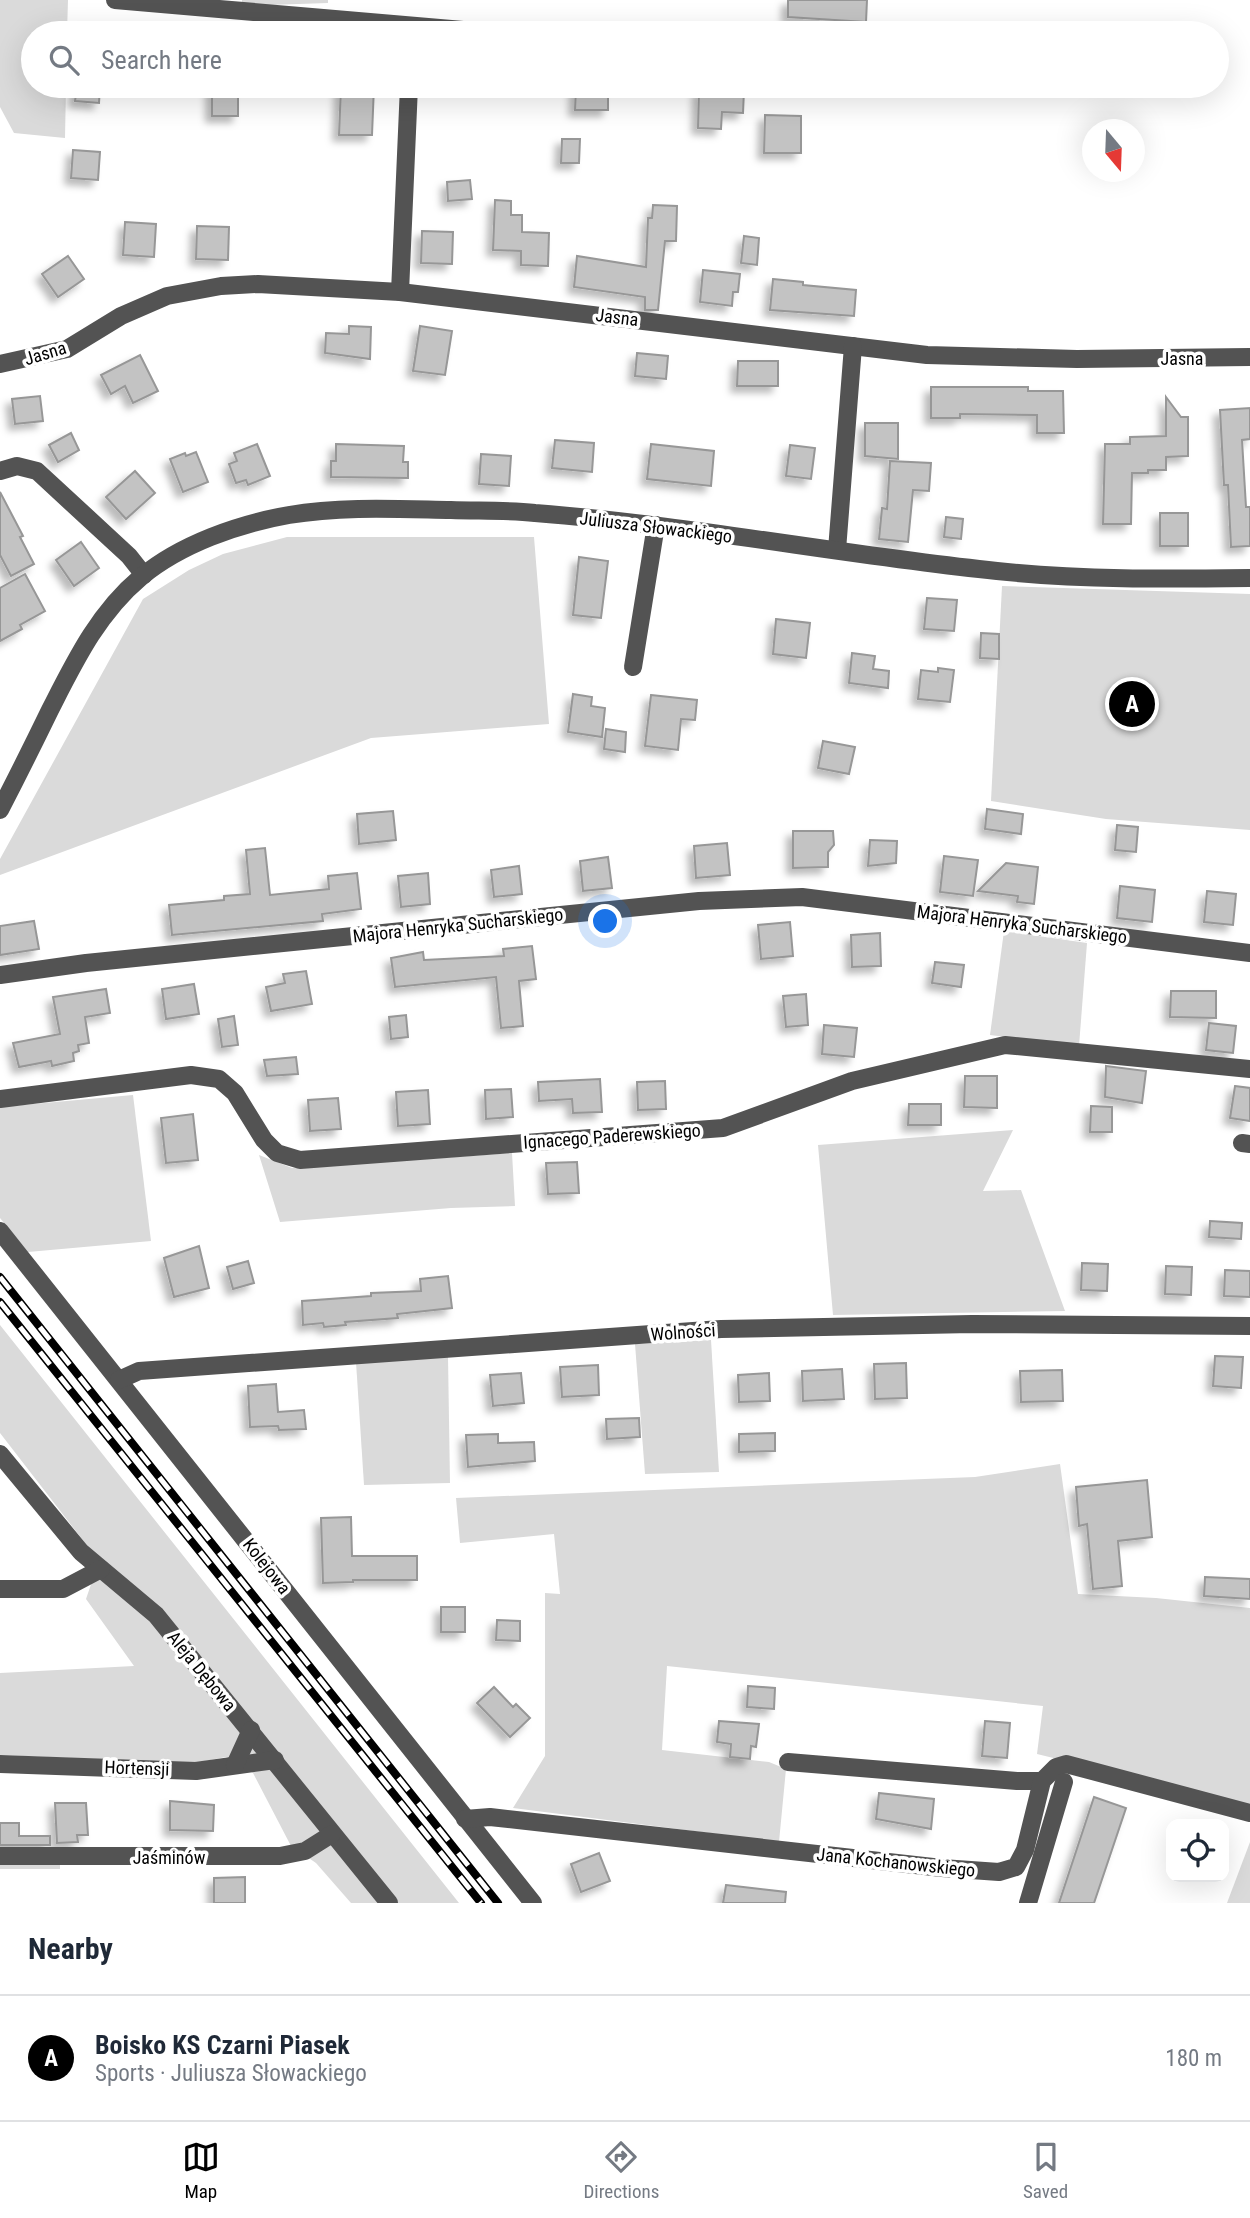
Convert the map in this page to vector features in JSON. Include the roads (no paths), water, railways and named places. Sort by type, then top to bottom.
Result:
[{"type":"street","points":[[114,0],[330,21]]},
{"type":"street","points":[[400,292],[409,98]]},
{"type":"street","name":"Jasna","points":[[0,364],[67,349],[121,316],[167,296],[221,286],[258,284],[400,292],[927,355],[1077,359],[1250,357]]},
{"type":"street","points":[[837,550],[853,346]]},
{"type":"street","points":[[0,471],[17,466],[37,471],[129,556],[144,575]]},
{"type":"street","name":"Juliusza Słowackiego","points":[[0,810],[74,662],[96,626],[118,598],[144,575],[175,555],[210,538],[240,527],[289,515],[341,509],[532,512],[656,525],[999,571],[1146,579],[1250,578]]},
{"type":"street","points":[[633,667],[656,525]]},
{"type":"street","name":"Majora Henryka Sucharskiego","points":[[0,975],[86,963],[699,901],[802,897],[1250,953]]},
{"type":"street","name":"Ignacego Paderewskiego","points":[[0,1099],[191,1075],[219,1079],[235,1093],[264,1140],[277,1153],[300,1160],[723,1128],[852,1082],[1005,1045],[1250,1069]]},
{"type":"street","name":"Kolejowa","points":[[0,1231],[533,1903]]},
{"type":"street","name":"Wolności","points":[[119,1380],[139,1371],[721,1329],[972,1324],[1250,1326]]},
{"type":"street","name":"Aleja Dębowa","points":[[0,1454],[81,1552],[156,1615],[389,1903]]},
{"type":"street","points":[[0,1589],[63,1588],[101,1569]]},
{"type":"street","points":[[235,1765],[251,1730]]},
{"type":"street","name":"Hortensji","points":[[0,1763],[196,1771],[275,1760]]},
{"type":"street","points":[[788,1762],[1042,1781]]},
{"type":"street","points":[[1034,1880],[1016,1867],[1026,1850],[1042,1781],[1056,1767],[1066,1764],[1250,1813]]},
{"type":"street","points":[[1028,1903],[1064,1782]]},
{"type":"street","name":"Jana Kochanowskiego","points":[[465,1819],[490,1816],[942,1868],[999,1872],[1016,1867]]},
{"type":"street","name":"Jaśminów","points":[[0,1856],[279,1856],[305,1851],[332,1834]]},
{"type":"railway","points":[[0,1277],[498,1903]]},
{"type":"railway","points":[[0,1302],[481,1903]]},
{"type":"place","name":"Boisko KS Czarni Piasek","points":[[1132,704]]}]
